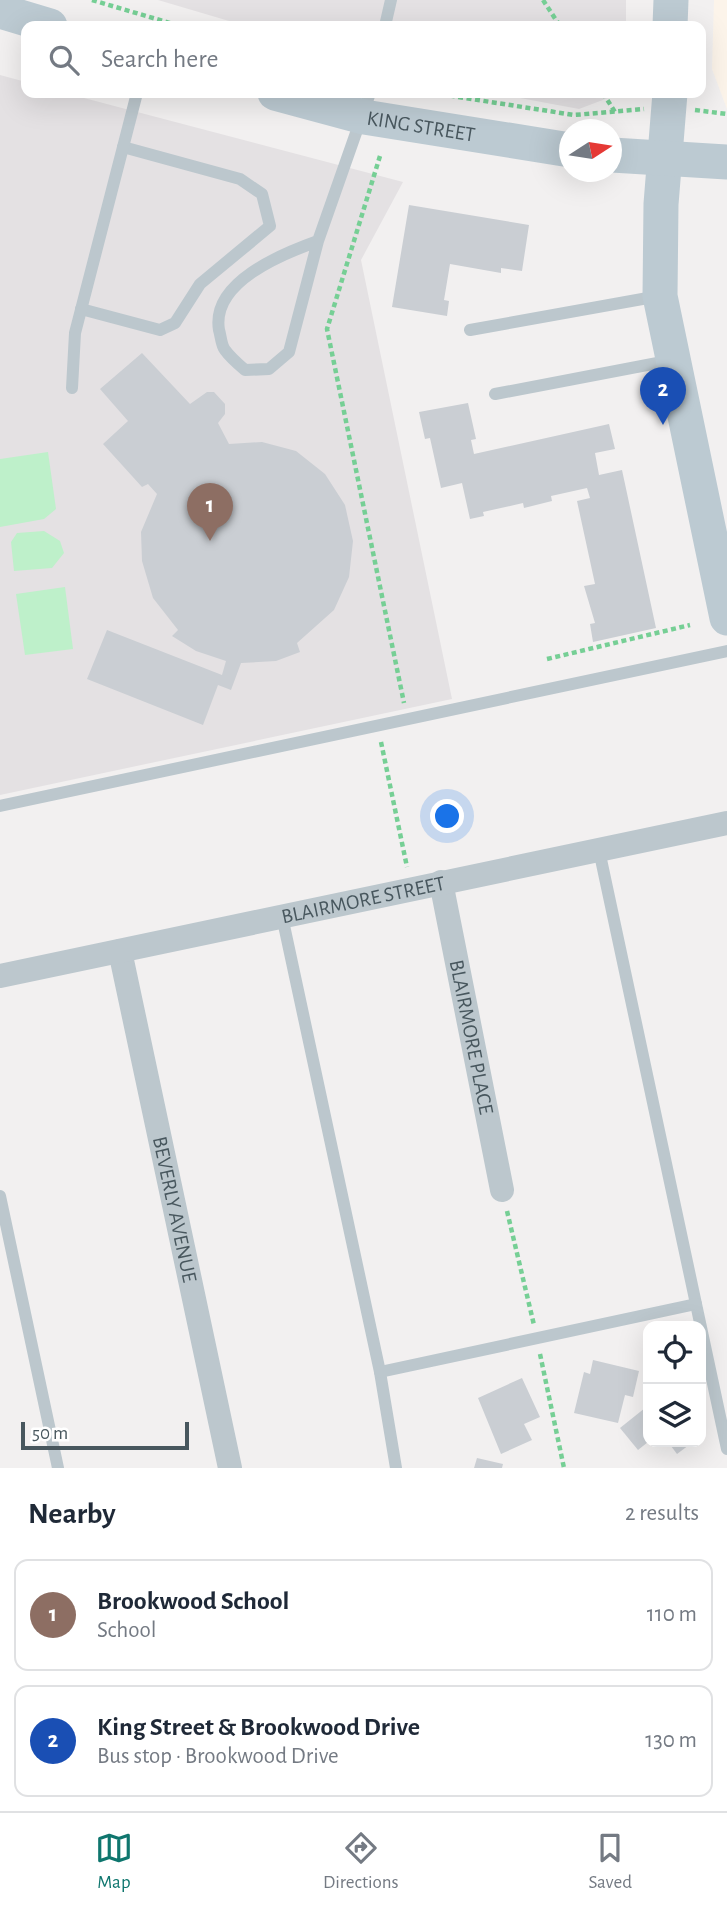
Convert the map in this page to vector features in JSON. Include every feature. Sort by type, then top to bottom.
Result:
[{"type":"street","points":[[670,21],[671,0]]},
{"type":"street","points":[[0,11],[33,21]]},
{"type":"street","name":"KING STREET","points":[[313,98],[367,105],[559,148]]},
{"type":"street","points":[[669,101],[659,247],[660,296],[723,581],[727,618]]},
{"type":"street","points":[[622,156],[727,162]]},
{"type":"street","name":"BLAIRMORE STREET","points":[[0,976],[727,823]]},
{"type":"street","name":"BLAIRMORE PLACE","points":[[441,882],[502,1189]]},
{"type":"street","name":"BEVERLY AVENUE","points":[[120,951],[230,1468]]},
{"type":"lane","points":[[386,21],[391,0]]},
{"type":"lane","points":[[72,388],[75,332],[136,98]]},
{"type":"lane","points":[[318,241],[258,268],[227,295],[218,319],[223,348],[245,370],[269,369],[289,352],[318,241],[367,105]]},
{"type":"lane","points":[[81,309],[160,330],[175,323],[200,284],[270,226],[262,194],[240,179],[123,147]]},
{"type":"lane","points":[[470,330],[660,296]]},
{"type":"lane","points":[[495,394],[673,360]]},
{"type":"lane","points":[[0,806],[727,651]]},
{"type":"lane","points":[[599,850],[727,1449]]},
{"type":"lane","points":[[282,916],[380,1372],[396,1468]]},
{"type":"lane","points":[[0,1196],[58,1468]]},
{"type":"lane","points":[[380,1372],[696,1304]]},
{"type":"path","points":[[92,0],[163,21]]},
{"type":"path","points":[[543,0],[557,21]]},
{"type":"path","name":"KING STREET","points":[[465,98],[574,115],[669,101],[727,114]]},
{"type":"path","points":[[606,98],[615,111]]},
{"type":"path","points":[[380,156],[327,329],[407,719]]},
{"type":"path","points":[[547,659],[690,625]]},
{"type":"path","points":[[378,725],[412,888]]},
{"type":"shaded area","points":[[158,0],[626,0],[626,21],[229,21]]},
{"type":"shaded area","points":[[714,0],[727,0],[727,109],[712,69]]},
{"type":"shaded area","points":[[0,75],[21,81],[21,98],[84,98],[403,182],[361,260],[452,699],[0,795]]},
{"type":"shaded area","points":[[521,98],[608,98],[579,109]]},
{"type":"green space","points":[[48,452],[56,509],[44,519],[0,527],[0,459]]},
{"type":"green space","points":[[44,531],[60,541],[64,553],[52,568],[14,571],[11,542],[17,533]]},
{"type":"green space","points":[[65,587],[73,649],[25,655],[16,594]]},
{"type":"building","points":[[409,205],[529,225],[522,271],[501,268],[501,273],[450,264],[444,300],[449,301],[447,316],[392,307]]},
{"type":"building","points":[[142,353],[190,404],[207,392],[214,392],[225,404],[225,414],[218,423],[229,444],[262,442],[296,451],[325,474],[345,505],[353,541],[349,577],[334,610],[297,643],[300,652],[276,661],[241,663],[231,690],[218,685],[203,725],[87,679],[107,630],[222,675],[226,661],[196,651],[172,636],[178,630],[153,598],[142,561],[141,532],[157,494],[148,484],[142,487],[103,444],[128,421],[100,389]]},
{"type":"building","points":[[468,403],[476,439],[471,440],[474,454],[609,424],[615,449],[595,453],[599,475],[622,470],[656,628],[593,642],[590,624],[595,623],[584,586],[595,584],[577,501],[590,498],[587,488],[551,496],[552,501],[524,508],[523,503],[483,512],[484,516],[470,519],[462,483],[441,488],[430,438],[425,439],[419,412]]},
{"type":"building","points":[[593,1360],[639,1371],[633,1397],[625,1395],[618,1423],[574,1413],[584,1372],[590,1374]]},
{"type":"building","points":[[522,1378],[540,1417],[524,1424],[532,1440],[501,1454],[478,1398]]},
{"type":"building","points":[[643,1410],[643,1446],[638,1450],[620,1428]]},
{"type":"building","points":[[672,1447],[686,1447],[677,1454]]},
{"type":"building","points":[[477,1458],[503,1464],[502,1468],[474,1468]]},
{"type":"place","name":"King Street & Brookwood Drive","points":[[663,425]]},
{"type":"place","name":"Brookwood School","points":[[210,541]]}]
